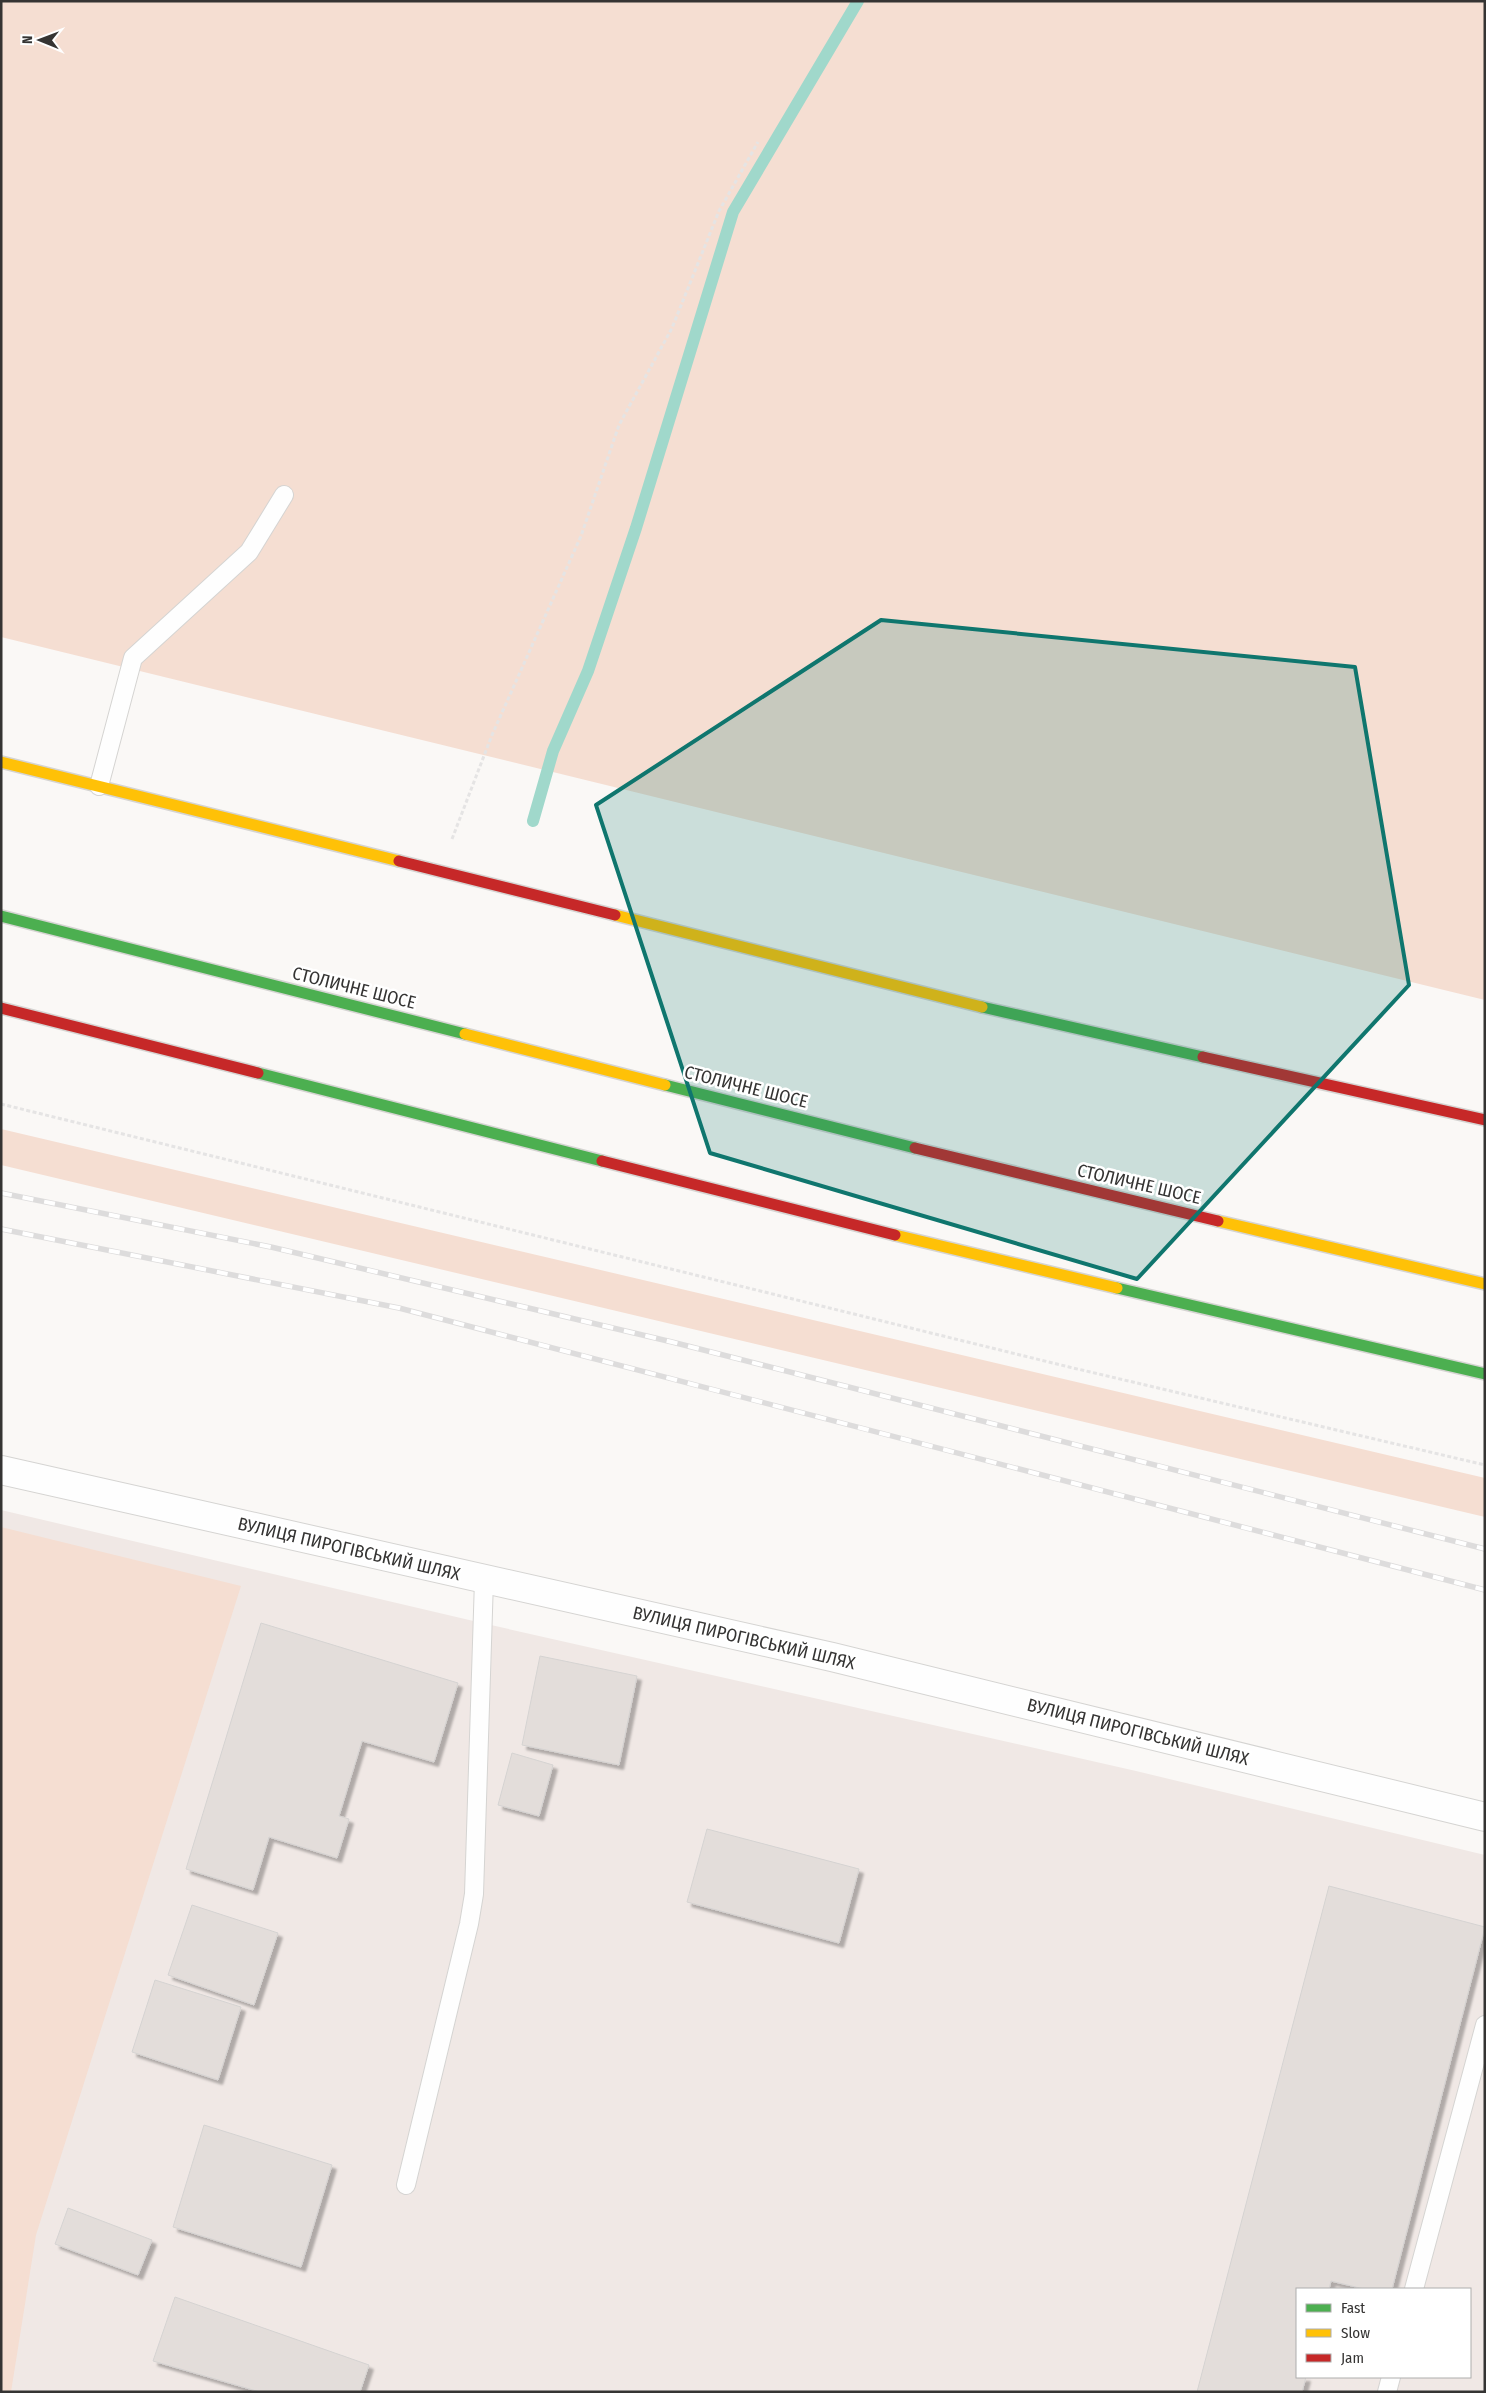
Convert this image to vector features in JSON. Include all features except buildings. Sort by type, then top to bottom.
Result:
[{"type":"main road","points":[[1,762],[988,1008],[1485,1120]]},
{"type":"main road","name":"СТОЛИЧНЕ ШОСЕ","points":[[1,916],[940,1155],[1485,1284]]},
{"type":"main road","points":[[1,1008],[931,1244],[1485,1374]]},
{"type":"street","name":"ВУЛИЦЯ ПИРОГІВСЬКИЙ ШЛЯХ","points":[[1,1470],[832,1658],[1485,1817]]},
{"type":"lane","points":[[99,786],[133,658],[249,552],[284,495]]},
{"type":"lane","points":[[406,2185],[470,1924],[474,1894],[484,1580]]},
{"type":"lane","points":[[1414,2288],[1485,2025]]},
{"type":"lane","points":[[1387,2392],[1391,2378]]},
{"type":"path","points":[[440,871],[492,735],[581,536],[619,425],[672,328],[719,211],[758,142]]},
{"type":"path","points":[[1,1104],[1068,1367],[1485,1465]]},
{"type":"highlighted area","points":[[881,620],[1355,667],[1409,985],[1137,1279],[710,1153],[596,805]]},
{"type":"shaded area","points":[[1,1],[1485,1],[1485,1000],[1,637]]},
{"type":"shaded area","points":[[1,1129],[1485,1478],[1485,1517],[1,1165]]},
{"type":"shaded area","points":[[1,1510],[482,1623],[1136,1771],[1485,1855],[1485,2392],[1,2392]]},
{"type":"shaded area","points":[[1,1527],[241,1586],[36,2235],[11,2392],[1,2392]]},
{"type":"waterway","points":[[533,821],[553,751],[588,671],[636,528],[733,212],[858,1]]},
{"type":"railway","points":[[1,1193],[271,1247],[672,1342],[1485,1549]]},
{"type":"railway","points":[[1,1229],[399,1308],[1485,1590]]},
{"type":"traffic: fast","points":[[1,916],[465,1034]]},
{"type":"traffic: fast","points":[[982,1007],[1203,1057]]},
{"type":"traffic: fast","points":[[258,1073],[602,1161]]},
{"type":"traffic: fast","points":[[665,1085],[915,1148]]},
{"type":"traffic: fast","points":[[1117,1288],[1485,1374]]},
{"type":"traffic: slow","points":[[1,762],[399,861]]},
{"type":"traffic: slow","points":[[615,915],[982,1007]]},
{"type":"traffic: slow","points":[[465,1034],[665,1085]]},
{"type":"traffic: slow","points":[[1218,1221],[1485,1284]]},
{"type":"traffic: slow","points":[[895,1235],[1117,1288]]},
{"type":"traffic: jam","points":[[399,861],[615,915]]},
{"type":"traffic: jam","points":[[1,1008],[258,1073]]},
{"type":"traffic: jam","points":[[1203,1057],[1485,1120]]},
{"type":"traffic: jam","points":[[915,1148],[1218,1221]]},
{"type":"traffic: jam","points":[[602,1161],[895,1235]]}]
